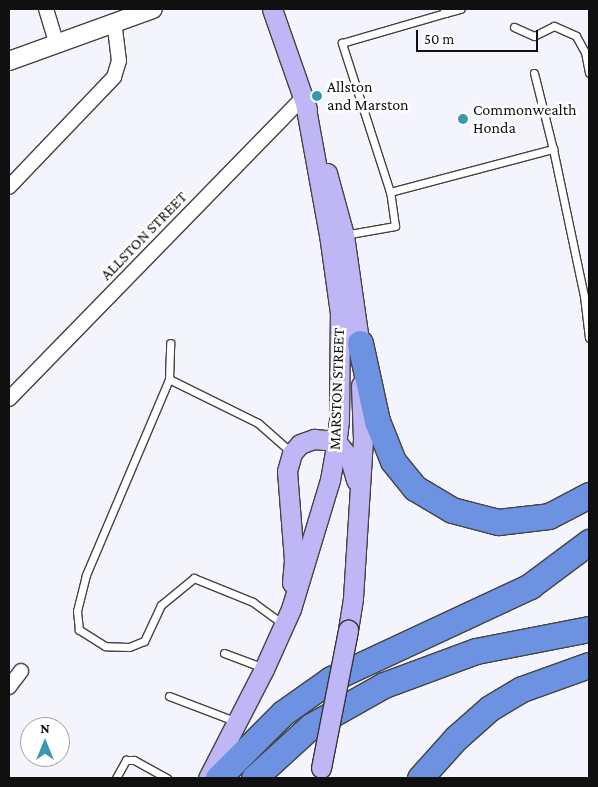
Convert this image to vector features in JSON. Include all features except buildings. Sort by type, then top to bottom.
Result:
[{"type":"highway","points":[[360,343],[377,420],[393,461],[415,488],[452,510],[498,522],[549,516],[589,495]]},
{"type":"highway","points":[[218,778],[283,713],[331,680],[530,586],[589,542]]},
{"type":"highway","points":[[254,778],[311,726],[384,685],[476,651],[589,629]]},
{"type":"highway","points":[[420,778],[456,738],[490,708],[522,689],[589,665]]},
{"type":"main road","name":"MARSTON STREET","points":[[272,9],[304,97],[344,235],[360,343],[363,439],[353,598],[319,773]]},
{"type":"main road","name":"MARSTON STREET","points":[[208,778],[264,669],[287,617],[330,480],[336,441],[340,313],[330,235],[304,97]]},
{"type":"main road","points":[[287,617],[294,560],[287,471],[292,453],[300,444],[314,439],[336,441],[350,459],[359,494]]},
{"type":"street","points":[[46,9],[57,44]]},
{"type":"street","points":[[9,61],[153,9]]},
{"type":"street","points":[[9,187],[114,77],[119,61],[114,23]]},
{"type":"street","name":"ALLSTON STREET","points":[[9,399],[304,97]]},
{"type":"street","points":[[9,687],[21,671]]},
{"type":"lane","points":[[344,235],[395,226],[390,192],[342,43],[444,11],[460,9]]},
{"type":"lane","points":[[514,27],[534,36],[554,26],[576,36],[586,52],[589,73]]},
{"type":"lane","points":[[534,73],[587,296],[589,338]]},
{"type":"lane","points":[[390,192],[553,149]]},
{"type":"lane","points":[[170,343],[169,379],[86,576],[78,611],[79,630],[105,646],[129,647],[144,640],[161,605],[194,578],[287,617]]},
{"type":"lane","points":[[169,379],[258,423],[292,453]]},
{"type":"lane","points":[[224,653],[264,669]]},
{"type":"lane","points":[[169,696],[237,722]]},
{"type":"lane","points":[[116,778],[126,760],[134,760],[167,778]]},
{"type":"place","name":"Allston and Marston","points":[[317,96]]},
{"type":"place","name":"Commonwealth Honda","points":[[463,119]]}]
